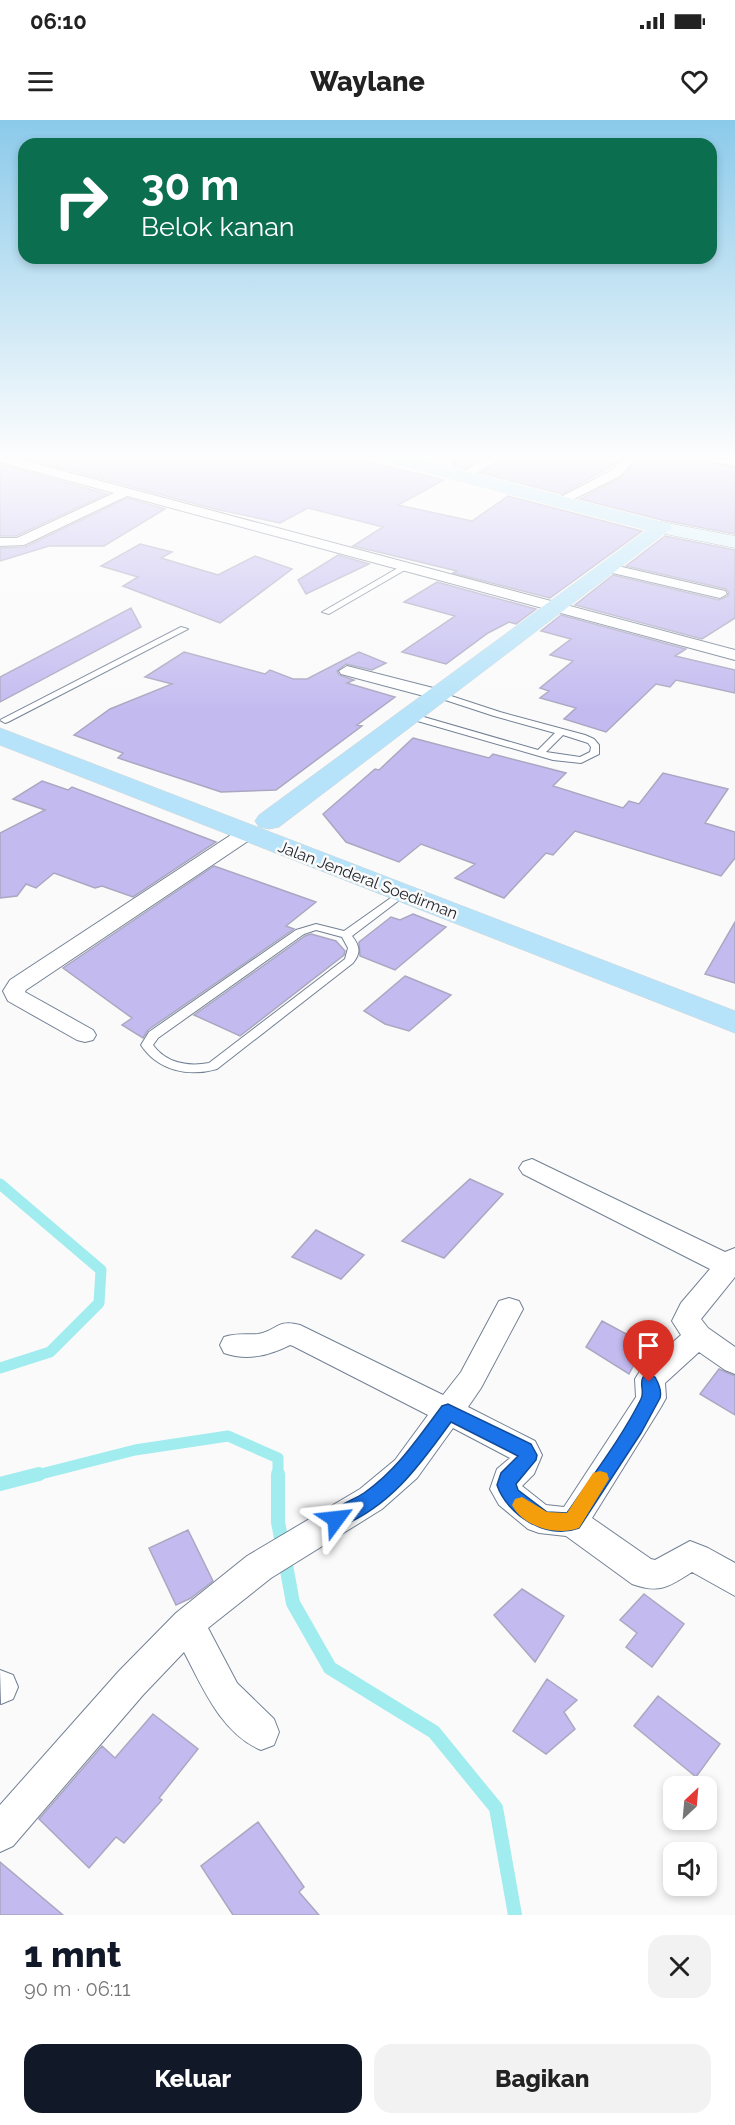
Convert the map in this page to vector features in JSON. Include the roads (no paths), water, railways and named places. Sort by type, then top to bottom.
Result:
[{"type":"main road","points":[[258,827],[642,543]]},
{"type":"main road","name":"Jalan Jenderal Soedirman","points":[[2,725],[258,827],[735,1000]]},
{"type":"main road","name":"Jalan Jenderal Soedirman","points":[[258,827],[402,893],[735,1023]]},
{"type":"street","points":[[316,543],[735,655]]},
{"type":"street","points":[[609,568],[720,594]]},
{"type":"street","points":[[347,671],[438,695]]},
{"type":"street","points":[[85,1035],[16,996],[14,991],[18,985],[258,827]]},
{"type":"street","points":[[532,1168],[732,1262],[686,1321],[698,1336],[735,1362]]},
{"type":"street","points":[[0,1833],[131,1683],[188,1624],[259,1567],[371,1499],[406,1469],[471,1380],[509,1309]]},
{"type":"street","points":[[234,1345],[264,1345],[287,1333],[293,1333],[524,1450],[528,1455],[526,1460],[508,1479],[506,1485],[510,1496],[543,1521],[572,1522],[644,1573],[660,1574],[690,1556],[735,1581]]},
{"type":"street","points":[[572,1522],[651,1398],[650,1379],[698,1336]]},
{"type":"street","points":[[188,1624],[225,1695],[261,1732]]},
{"type":"lane","points":[[326,612],[406,567]]},
{"type":"lane","points":[[2,725],[184,628]]},
{"type":"lane","points":[[410,716],[539,754],[568,760],[588,758],[594,754],[596,747],[591,741],[438,695]]},
{"type":"lane","points":[[539,754],[562,731]]},
{"type":"lane","points":[[346,935],[402,893]]},
{"type":"lane","points":[[316,927],[346,935],[355,949],[355,955],[349,961],[213,1066],[200,1070],[179,1067],[150,1051],[147,1045],[160,1029],[300,932],[316,927]]},
{"type":"waterway","points":[[0,1184],[101,1270],[99,1303],[50,1352],[0,1368]]},
{"type":"waterway","points":[[33,1476],[135,1450],[228,1436],[278,1458],[278,1522],[293,1603],[330,1668],[434,1732],[496,1808],[515,1915]]},
{"type":"waterway","points":[[0,1484],[39,1474]]}]
